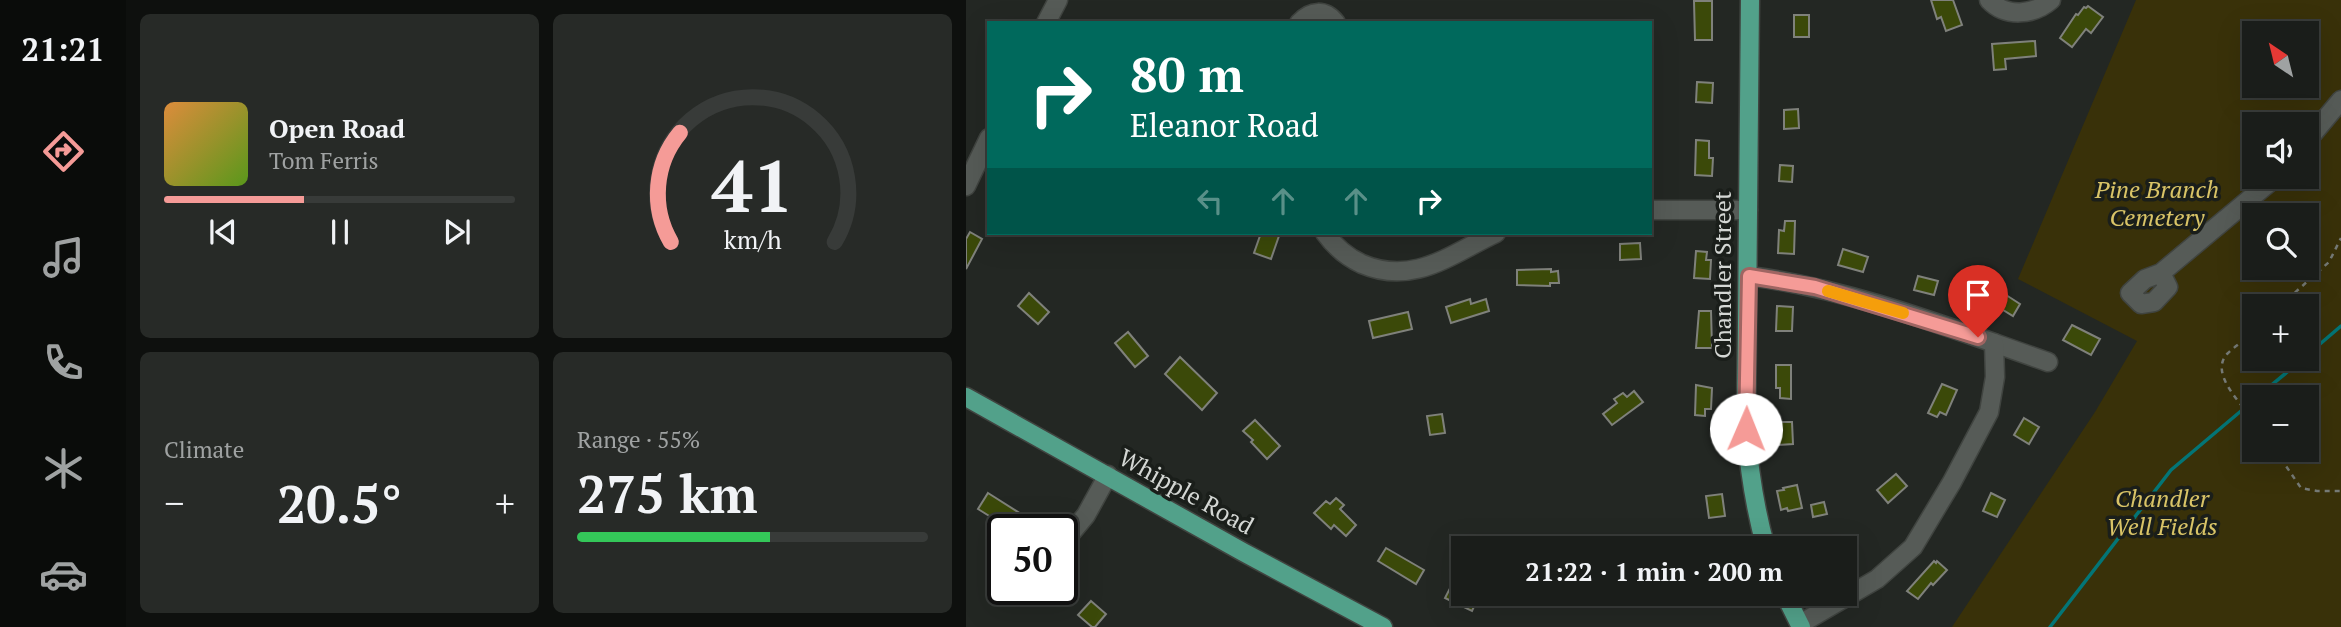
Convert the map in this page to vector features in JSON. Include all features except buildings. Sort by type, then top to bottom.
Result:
[{"type":"main road","name":"Chandler Street","points":[[1750,0],[1746,429],[1749,475],[1762,536]]},
{"type":"main road","name":"Whipple Road","points":[[966,397],[1383,627]]},
{"type":"main road","points":[[1791,606],[1801,626]]},
{"type":"street","points":[[1047,21],[1058,0]]},
{"type":"street","points":[[1989,0],[1999,8],[2020,12],[2035,10],[2051,0]]},
{"type":"street","points":[[1301,21],[1315,12],[1326,14],[1334,21]]},
{"type":"street","points":[[2319,126],[2341,100]]},
{"type":"street","points":[[966,186],[987,142]]},
{"type":"street","points":[[2161,273],[2262,189]]},
{"type":"street","points":[[1652,210],[1748,210]]},
{"type":"street","points":[[1327,235],[1337,248],[1359,263],[1377,270],[1401,272],[1439,262],[1492,235]]},
{"type":"street","points":[[1749,276],[1815,287],[2048,362]]},
{"type":"street","points":[[1801,626],[1877,579],[1913,547],[1989,412],[1995,377],[1994,343]]},
{"type":"street","points":[[1078,525],[1108,475]]},
{"type":"path","points":[[2293,294],[2329,262],[2341,238]]},
{"type":"path","points":[[2242,342],[2227,354],[2220,370],[2242,404]]},
{"type":"path","points":[[2283,462],[2301,488],[2341,491]]},
{"type":"green space","points":[[2136,0],[2341,0],[2341,627],[1952,627],[2095,412],[2137,341],[2018,279]]},
{"type":"waterway","points":[[2319,345],[2341,326]]},
{"type":"waterway","points":[[2272,385],[2288,371]]},
{"type":"waterway","points":[[2050,627],[2171,470],[2242,410]]},
{"type":"slow traffic","points":[[1828,291],[1903,313]]},
{"type":"route","points":[[1746,429],[1749,276],[1815,287],[1978,337]]},
{"type":"park label","name":"Pine Branch Cemetery","points":[[2157,204]]},
{"type":"park label","name":"Chandler Well Fields","points":[[2162,513]]}]
